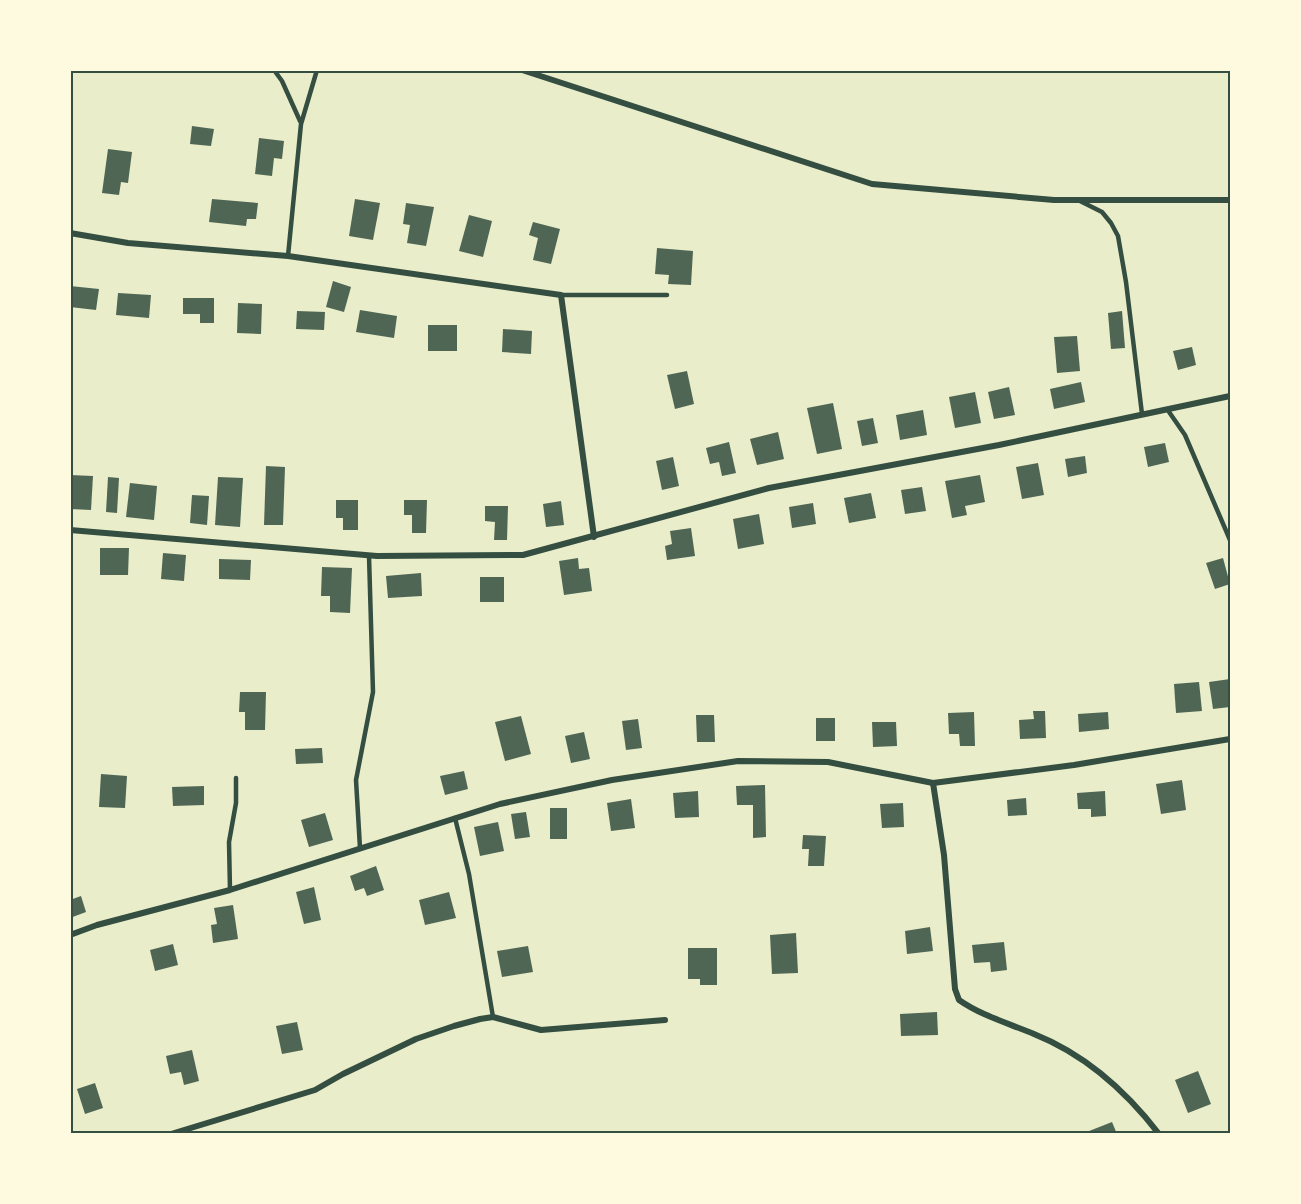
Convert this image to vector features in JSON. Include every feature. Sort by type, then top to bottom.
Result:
[{"type":"street","points":[[522,70],[872,184],[1054,200],[1230,200]]},
{"type":"street","points":[[70,233],[128,243],[288,256],[561,296],[594,537]]},
{"type":"street","points":[[70,530],[369,556],[523,555],[769,488],[999,445],[1230,396]]},
{"type":"street","points":[[70,935],[230,890],[500,804],[612,780],[738,761],[828,762],[933,783],[1074,765],[1230,739]]},
{"type":"street","points":[[933,783],[944,855],[955,988],[959,1000],[995,1020],[1035,1034],[1071,1052],[1104,1076],[1147,1118],[1159,1134]]},
{"type":"street","points":[[171,1134],[315,1090],[416,1039],[454,1026],[493,1017],[542,1030],[665,1020]]},
{"type":"lane","points":[[274,70],[301,124]]},
{"type":"lane","points":[[288,256],[301,124],[317,70]]},
{"type":"lane","points":[[1079,200],[1102,212],[1118,236],[1142,414]]},
{"type":"lane","points":[[561,296],[667,296]]},
{"type":"lane","points":[[1167,409],[1185,435],[1230,540]]},
{"type":"lane","points":[[360,848],[356,780],[373,692],[369,556]]},
{"type":"lane","points":[[230,890],[229,842],[236,803],[236,778]]},
{"type":"lane","points":[[455,818],[469,874],[493,1017]]},
{"type":"building","points":[[192,126],[214,129],[211,146],[190,144]]},
{"type":"building","points":[[259,138],[284,141],[282,159],[274,158],[272,176],[255,174]]},
{"type":"building","points":[[108,149],[132,152],[128,183],[121,182],[119,195],[102,193]]},
{"type":"building","points":[[212,199],[258,203],[256,219],[247,219],[246,226],[209,222]]},
{"type":"building","points":[[355,199],[380,203],[373,240],[349,236]]},
{"type":"building","points":[[406,203],[434,207],[426,246],[407,243],[410,225],[403,224]]},
{"type":"building","points":[[469,215],[492,221],[483,257],[459,251]]},
{"type":"building","points":[[533,222],[560,229],[551,264],[533,260],[538,238],[529,235]]},
{"type":"building","points":[[657,248],[693,251],[691,285],[668,284],[669,275],[655,274]]},
{"type":"building","points":[[333,281],[351,287],[344,312],[326,307]]},
{"type":"building","points":[[70,286],[99,289],[96,310],[70,307]]},
{"type":"building","points":[[118,293],[151,295],[149,318],[116,315]]},
{"type":"building","points":[[183,298],[214,298],[214,323],[200,323],[200,314],[183,314]]},
{"type":"building","points":[[238,303],[262,304],[261,334],[237,333]]},
{"type":"building","points":[[360,310],[397,316],[394,338],[356,332]]},
{"type":"building","points":[[297,311],[325,312],[324,330],[296,329]]},
{"type":"building","points":[[1122,311],[1125,348],[1111,349],[1108,313]]},
{"type":"building","points":[[428,325],[457,325],[457,351],[428,351]]},
{"type":"building","points":[[503,329],[532,331],[531,354],[502,352]]},
{"type":"building","points":[[1077,336],[1080,371],[1057,373],[1054,337]]},
{"type":"building","points":[[1192,347],[1196,365],[1178,370],[1173,351]]},
{"type":"building","points":[[687,371],[694,404],[675,409],[667,375]]},
{"type":"building","points":[[1081,382],[1085,402],[1054,409],[1050,389]]},
{"type":"building","points":[[1009,387],[1015,415],[994,419],[988,392]]},
{"type":"building","points":[[975,392],[981,423],[955,428],[949,397]]},
{"type":"building","points":[[833,403],[842,449],[817,454],[807,408]]},
{"type":"building","points":[[923,410],[927,435],[900,440],[896,415]]},
{"type":"building","points":[[873,418],[878,443],[862,446],[857,421]]},
{"type":"building","points":[[778,432],[784,459],[757,465],[750,439]]},
{"type":"building","points":[[729,442],[736,473],[722,476],[719,462],[710,464],[706,448]]},
{"type":"building","points":[[1165,443],[1169,462],[1148,467],[1144,447]]},
{"type":"building","points":[[1085,456],[1087,473],[1068,477],[1065,459]]},
{"type":"building","points":[[673,457],[679,486],[662,490],[656,461]]},
{"type":"building","points":[[1038,463],[1044,495],[1022,499],[1016,467]]},
{"type":"building","points":[[266,466],[285,467],[283,525],[264,525]]},
{"type":"building","points":[[70,475],[93,476],[91,510],[70,509]]},
{"type":"building","points":[[980,475],[985,502],[965,506],[967,515],[952,518],[945,481]]},
{"type":"building","points":[[108,477],[119,478],[117,513],[106,512]]},
{"type":"building","points":[[218,477],[243,478],[240,527],[215,525]]},
{"type":"building","points":[[130,483],[157,486],[154,520],[126,517]]},
{"type":"building","points":[[922,487],[926,511],[905,514],[901,490]]},
{"type":"building","points":[[871,493],[876,518],[849,523],[844,498]]},
{"type":"building","points":[[192,495],[209,496],[207,525],[190,523]]},
{"type":"building","points":[[336,500],[358,500],[358,530],[343,530],[343,518],[336,518]]},
{"type":"building","points":[[404,500],[427,500],[426,533],[412,533],[412,515],[404,515]]},
{"type":"building","points":[[561,501],[564,525],[546,527],[543,504]]},
{"type":"building","points":[[813,503],[816,524],[792,528],[789,507]]},
{"type":"building","points":[[485,506],[508,506],[507,540],[494,540],[495,522],[485,521]]},
{"type":"building","points":[[759,514],[764,544],[738,549],[733,519]]},
{"type":"building","points":[[691,528],[695,556],[667,560],[665,546],[672,544],[670,531]]},
{"type":"building","points":[[100,548],[129,548],[128,575],[100,575]]},
{"type":"building","points":[[163,553],[186,555],[184,581],[161,579]]},
{"type":"building","points":[[578,558],[579,569],[589,568],[592,591],[564,595],[559,561]]},
{"type":"building","points":[[1223,558],[1230,584],[1215,589],[1206,563]]},
{"type":"building","points":[[219,559],[251,560],[250,580],[219,579]]},
{"type":"building","points":[[322,567],[352,568],[350,613],[330,612],[330,596],[321,596]]},
{"type":"building","points":[[421,573],[422,596],[388,598],[386,576]]},
{"type":"building","points":[[480,577],[504,577],[504,602],[480,602]]},
{"type":"building","points":[[1230,679],[1230,707],[1213,709],[1209,682]]},
{"type":"building","points":[[1199,682],[1202,711],[1176,713],[1174,684]]},
{"type":"building","points":[[240,692],[266,692],[265,730],[245,730],[245,712],[239,712]]},
{"type":"building","points":[[1033,711],[1045,711],[1046,738],[1020,739],[1019,720],[1034,719]]},
{"type":"building","points":[[974,712],[975,746],[960,746],[959,734],[949,734],[948,713]]},
{"type":"building","points":[[1108,712],[1109,729],[1079,732],[1078,714]]},
{"type":"building","points":[[696,715],[714,715],[715,742],[697,742]]},
{"type":"building","points":[[521,716],[531,754],[505,761],[495,722]]},
{"type":"building","points":[[816,718],[835,718],[835,741],[816,741]]},
{"type":"building","points":[[638,719],[642,748],[626,750],[622,721]]},
{"type":"building","points":[[872,722],[896,722],[897,746],[873,747]]},
{"type":"building","points":[[584,732],[590,759],[571,763],[565,736]]},
{"type":"building","points":[[322,748],[323,763],[296,764],[295,749]]},
{"type":"building","points":[[464,771],[468,789],[445,795],[440,776]]},
{"type":"building","points":[[101,774],[127,776],[125,808],[99,807]]},
{"type":"building","points":[[1182,780],[1186,810],[1161,814],[1156,784]]},
{"type":"building","points":[[765,785],[766,837],[753,838],[753,805],[737,805],[736,786]]},
{"type":"building","points":[[204,786],[204,805],[173,806],[172,787]]},
{"type":"building","points":[[698,791],[699,817],[675,818],[673,793]]},
{"type":"building","points":[[1105,791],[1106,816],[1091,817],[1091,809],[1078,809],[1077,793]]},
{"type":"building","points":[[1026,798],[1027,815],[1008,816],[1007,800]]},
{"type":"building","points":[[631,799],[635,828],[611,831],[607,803]]},
{"type":"building","points":[[903,803],[904,827],[882,828],[880,804]]},
{"type":"building","points":[[550,808],[567,808],[567,839],[550,839]]},
{"type":"building","points":[[526,812],[530,837],[515,839],[511,814]]},
{"type":"building","points":[[325,813],[333,840],[309,847],[301,820]]},
{"type":"building","points":[[498,822],[504,851],[480,856],[474,827]]},
{"type":"building","points":[[803,835],[826,836],[824,866],[808,866],[809,849],[802,849]]},
{"type":"building","points":[[376,866],[384,890],[367,896],[364,888],[355,891],[350,876]]},
{"type":"building","points":[[314,887],[321,920],[304,924],[296,892]]},
{"type":"building","points":[[449,892],[456,918],[425,925],[419,900]]},
{"type":"building","points":[[81,896],[86,912],[70,918],[70,900]]},
{"type":"building","points":[[233,905],[238,939],[213,943],[211,925],[217,924],[214,908]]},
{"type":"building","points":[[930,927],[933,951],[907,954],[905,931]]},
{"type":"building","points":[[796,933],[798,973],[772,974],[770,935]]},
{"type":"building","points":[[1004,942],[1007,970],[991,972],[990,962],[974,963],[972,945]]},
{"type":"building","points":[[173,944],[178,965],[155,971],[150,950]]},
{"type":"building","points":[[528,946],[533,972],[502,977],[497,951]]},
{"type":"building","points":[[688,948],[717,948],[717,985],[700,985],[700,979],[688,979]]},
{"type":"building","points":[[937,1012],[938,1035],[901,1036],[900,1014]]},
{"type":"building","points":[[297,1022],[303,1050],[282,1054],[276,1026]]},
{"type":"building","points":[[192,1050],[199,1081],[184,1085],[181,1072],[170,1074],[166,1056]]},
{"type":"building","points":[[1198,1071],[1211,1104],[1188,1113],[1175,1080]]},
{"type":"building","points":[[95,1083],[103,1108],[85,1114],[77,1089]]},
{"type":"building","points":[[1112,1122],[1117,1134],[1084,1134],[1084,1133]]}]
